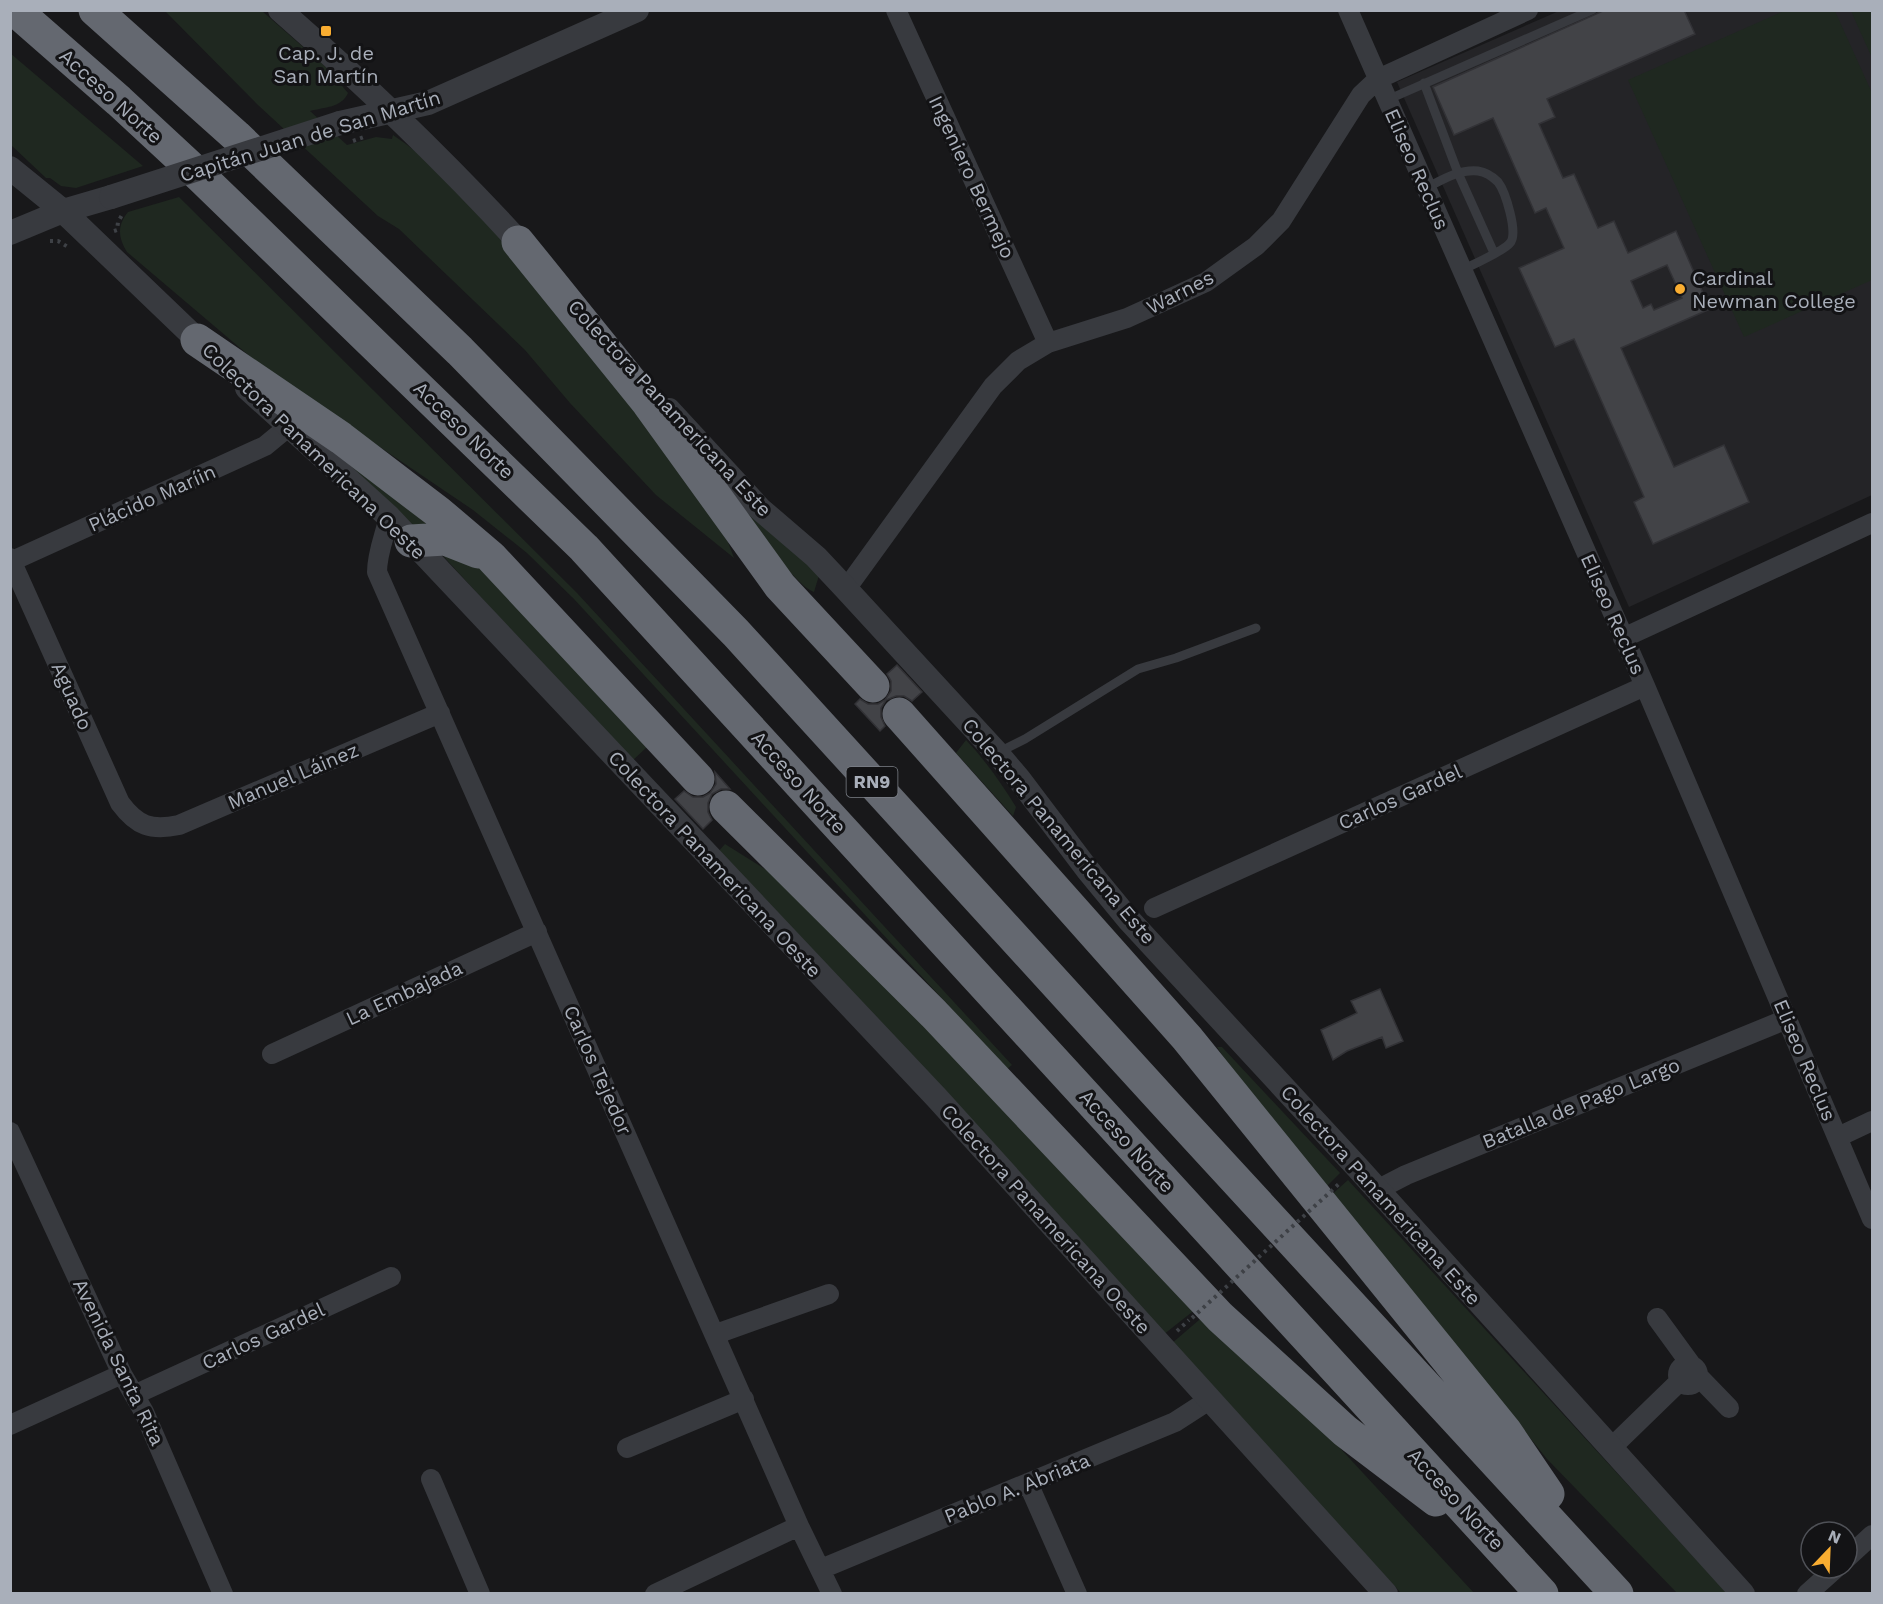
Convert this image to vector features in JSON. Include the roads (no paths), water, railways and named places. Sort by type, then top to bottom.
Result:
[{"type":"highway","name":"Acceso Norte","points":[[15,10],[218,192],[584,548],[1542,1593]]},
{"type":"highway","name":"RN9","points":[[95,10],[236,136],[460,351],[736,633],[1616,1592]]},
{"type":"highway","points":[[518,242],[648,403],[780,586],[873,687]]},
{"type":"highway","points":[[197,340],[341,438],[438,512],[491,557],[698,779]]},
{"type":"highway","points":[[397,543],[445,539],[491,557]]},
{"type":"highway","points":[[899,714],[1194,1047],[1506,1432],[1616,1592]]},
{"type":"highway","points":[[726,807],[934,1014],[1220,1317],[1346,1431],[1506,1554]]},
{"type":"street","name":"Colectora Panamericana Este","points":[[280,10],[472,191],[736,484],[846,589],[1019,778],[1087,869],[1128,918],[1743,1593]]},
{"type":"street","name":"Capitán Juan de San Martín","points":[[10,233],[63,211],[340,123],[428,103],[637,10]]},
{"type":"street","name":"Ingeniero Bermejo","points":[[896,10],[1048,343]]},
{"type":"street","name":"Eliseo Reclus","points":[[1348,10],[1645,686],[1872,1219]]},
{"type":"street","name":"Warnes","points":[[846,589],[993,386],[1018,361],[1048,343],[1127,318],[1206,282],[1256,246],[1281,221],[1361,95],[1378,79],[1528,10]]},
{"type":"street","name":"Colectora Panamericana Oeste","points":[[10,168],[63,211],[288,427],[389,517],[397,543],[937,1098],[1386,1593]]},
{"type":"street","name":"Plácido Maríin","points":[[11,560],[265,446],[279,437],[288,427]]},
{"type":"street","points":[[1623,638],[1872,523]]},
{"type":"street","name":"Carlos Tejedor","points":[[397,543],[377,558],[377,572],[799,1526],[832,1593]]},
{"type":"street","name":"Aguado","points":[[11,560],[120,803],[130,817],[144,825]]},
{"type":"street","name":"Carlos Gardel","points":[[1154,908],[1645,686]]},
{"type":"street","name":"Manuel Láinez","points":[[144,825],[163,828],[179,825],[440,713]]},
{"type":"street","name":"La Embajada","points":[[272,1054],[537,932]]},
{"type":"street","name":"Batalla de Pago Largo","points":[[1377,1190],[1406,1175],[1787,1019]]},
{"type":"street","points":[[1838,1137],[1872,1121]]},
{"type":"street","name":"Avenida Santa Rita","points":[[10,1132],[122,1374],[144,1412],[224,1593]]},
{"type":"street","name":"Carlos Gardel","points":[[134,1395],[391,1277]]},
{"type":"street","points":[[716,1334],[829,1294]]},
{"type":"street","points":[[1656,1318],[1690,1374],[1729,1408]]},
{"type":"street","points":[[10,1425],[122,1374]]},
{"type":"street","points":[[1611,1448],[1690,1374]]},
{"type":"street","points":[[627,1448],[744,1399]]},
{"type":"street","name":"Pablo A. Abriata","points":[[821,1569],[1175,1422],[1209,1400]]},
{"type":"street","points":[[431,1479],[480,1593]]},
{"type":"street","points":[[1028,1483],[1077,1593]]},
{"type":"street","points":[[655,1593],[676,1589],[799,1526]]},
{"type":"street","points":[[1859,1547],[1872,1535]]},
{"type":"street","points":[[1807,1593],[1822,1580]]},
{"type":"lane","points":[[1387,100],[1592,10]]},
{"type":"lane","points":[[1424,83],[1458,173],[1494,253]]},
{"type":"lane","points":[[1426,188],[1458,173],[1478,171],[1487,174],[1499,183],[1515,234],[1510,243],[1462,270]]},
{"type":"lane","points":[[997,753],[1025,739],[1138,669],[1176,658],[1256,628]]},
{"type":"place","name":"Cap. J. de San Martín","points":[[326,31]]},
{"type":"place","name":"Cardinal Newman College","points":[[1680,289]]}]
